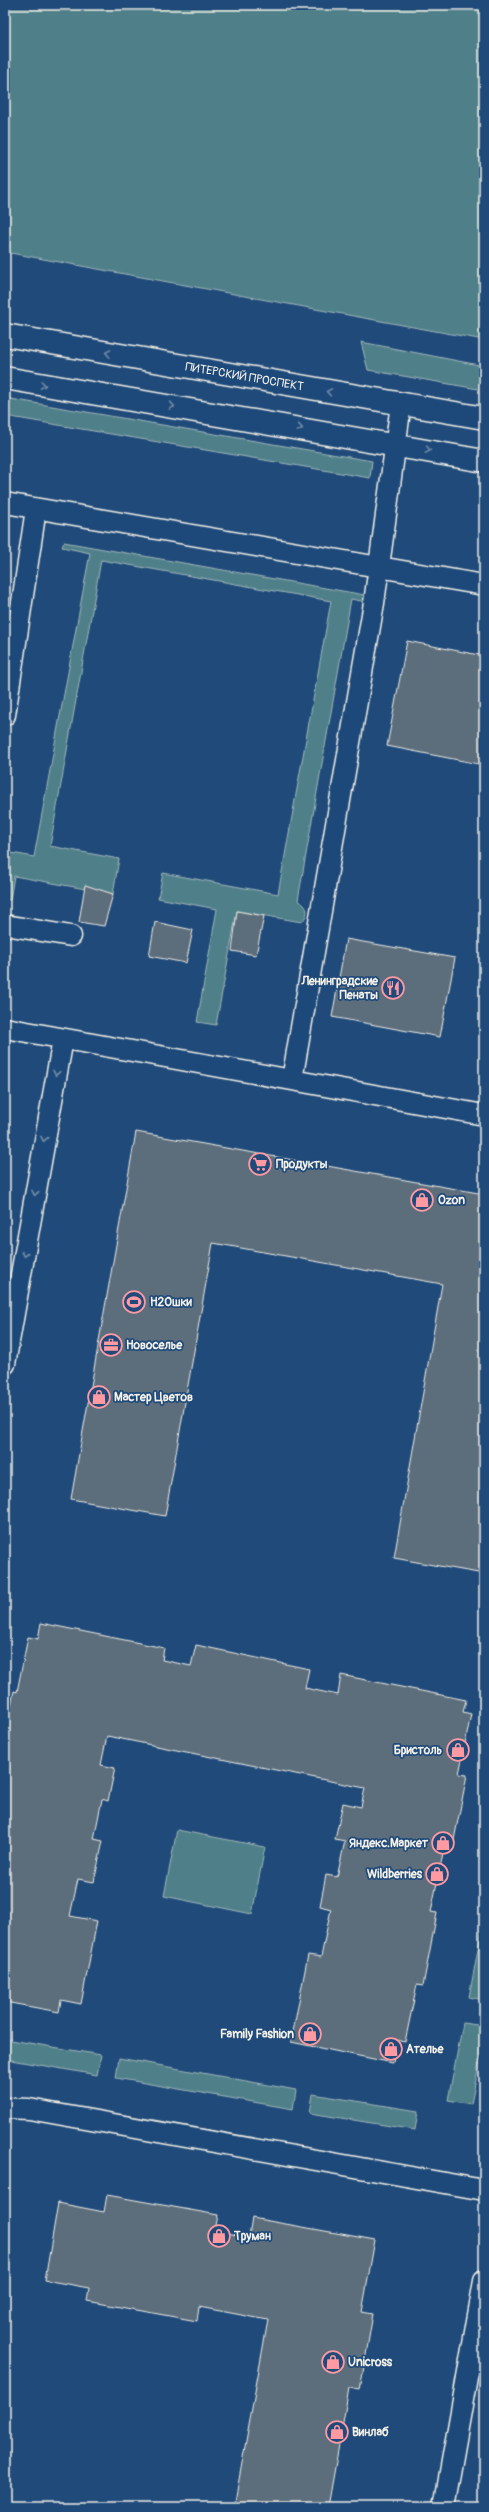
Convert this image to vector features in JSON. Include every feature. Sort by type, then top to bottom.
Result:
[{"type":"street","name":"ПИТЕРСКИЙ ПРОСПЕКТ","points":[[5,335],[484,418]]},
{"type":"street","points":[[5,378],[396,444],[484,461]]},
{"type":"lane","points":[[292,1080],[379,566],[402,404]]},
{"type":"lane","points":[[5,503],[484,585]]},
{"type":"lane","points":[[5,716],[36,509]]},
{"type":"lane","points":[[5,925],[71,936]]},
{"type":"lane","points":[[5,1028],[484,1116]]},
{"type":"lane","points":[[5,1364],[62,1039]]},
{"type":"lane","points":[[5,2108],[29,2109],[484,2190]]},
{"type":"lane","points":[[444,2507],[484,2281]]},
{"type":"green space","points":[[5,5],[484,5],[484,340],[5,252]]},
{"type":"green space","points":[[361,342],[484,366],[484,390],[368,370]]},
{"type":"green space","points":[[5,398],[372,461],[370,478],[5,416]]},
{"type":"green space","points":[[64,542],[365,595],[371,603],[351,599],[298,900],[306,907],[306,915],[302,922],[237,911],[216,1025],[197,1022],[217,909],[158,898],[163,873],[278,894],[331,601],[101,560],[50,846],[119,859],[113,894],[14,876],[10,900],[5,899],[6,852],[34,857],[90,553],[62,547]]},
{"type":"green space","points":[[177,1830],[265,1847],[252,1914],[164,1896]]},
{"type":"green space","points":[[484,1917],[484,2000],[469,1997]]},
{"type":"green space","points":[[463,2023],[484,2026],[484,2039],[471,2104],[448,2100]]},
{"type":"green space","points":[[5,2039],[101,2055],[97,2075],[5,2059]]},
{"type":"green space","points":[[119,2058],[296,2090],[293,2109],[116,2078]]},
{"type":"green space","points":[[313,2094],[418,2111],[415,2130],[310,2113]]},
{"type":"building","points":[[407,641],[484,656],[484,765],[387,746]]},
{"type":"building","points":[[85,885],[113,894],[104,926],[79,922]]},
{"type":"building","points":[[237,911],[264,916],[256,955],[232,951]]},
{"type":"building","points":[[155,922],[193,930],[186,963],[149,956]]},
{"type":"building","name":"Ленинградские Пенаты","points":[[346,939],[455,958],[440,1037],[332,1017]]},
{"type":"building","points":[[484,1029],[484,1045],[481,1044]]},
{"type":"building","points":[[136,1132],[484,1194],[484,1574],[394,1558],[442,1284],[213,1243],[165,1516],[71,1499]]},
{"type":"building","points":[[41,1623],[164,1648],[162,1660],[191,1666],[196,1645],[309,1669],[305,1688],[338,1695],[341,1675],[466,1700],[463,1712],[471,1714],[459,1774],[467,1775],[452,1850],[444,1848],[431,1912],[437,1913],[423,1986],[417,1985],[405,2042],[397,2040],[393,2063],[291,2042],[308,1955],[321,1957],[331,1909],[320,1906],[326,1875],[337,1877],[345,1841],[335,1839],[343,1803],[361,1807],[365,1788],[107,1736],[101,1765],[115,1768],[108,1801],[102,1799],[94,1839],[103,1841],[94,1882],[78,1879],[70,1916],[97,1921],[81,2004],[61,2000],[59,2012],[5,2002],[5,1781],[7,1769],[5,1768],[5,1736],[14,1691],[17,1692],[28,1637],[38,1639]]},
{"type":"building","points":[[107,2195],[218,2215],[215,2231],[249,2237],[252,2218],[375,2240],[362,2312],[373,2314],[360,2390],[349,2388],[328,2507],[234,2507],[268,2320],[199,2307],[197,2321],[87,2301],[89,2288],[45,2280],[58,2203],[104,2212]]},
{"type":"place","name":"Ленинградские Пенаты","points":[[393,988]]},
{"type":"place","name":"Продукты","points":[[260,1164]]},
{"type":"place","name":"Ozon","points":[[422,1200]]},
{"type":"place","name":"H2Oшки","points":[[134,1302]]},
{"type":"place","name":"Новоселье","points":[[111,1345]]},
{"type":"place","name":"Мастер Цветов","points":[[99,1397]]},
{"type":"place","name":"Бристоль","points":[[458,1750]]},
{"type":"place","name":"Яндекс.Маркет","points":[[443,1843]]},
{"type":"place","name":"Wildberries","points":[[437,1874]]},
{"type":"place","name":"Family Fashion","points":[[310,2034]]},
{"type":"place","name":"Ателье","points":[[391,2049]]},
{"type":"place","name":"Труман","points":[[219,2236]]},
{"type":"place","name":"Unicross","points":[[333,2362]]},
{"type":"place","name":"Винлаб","points":[[337,2432]]}]
